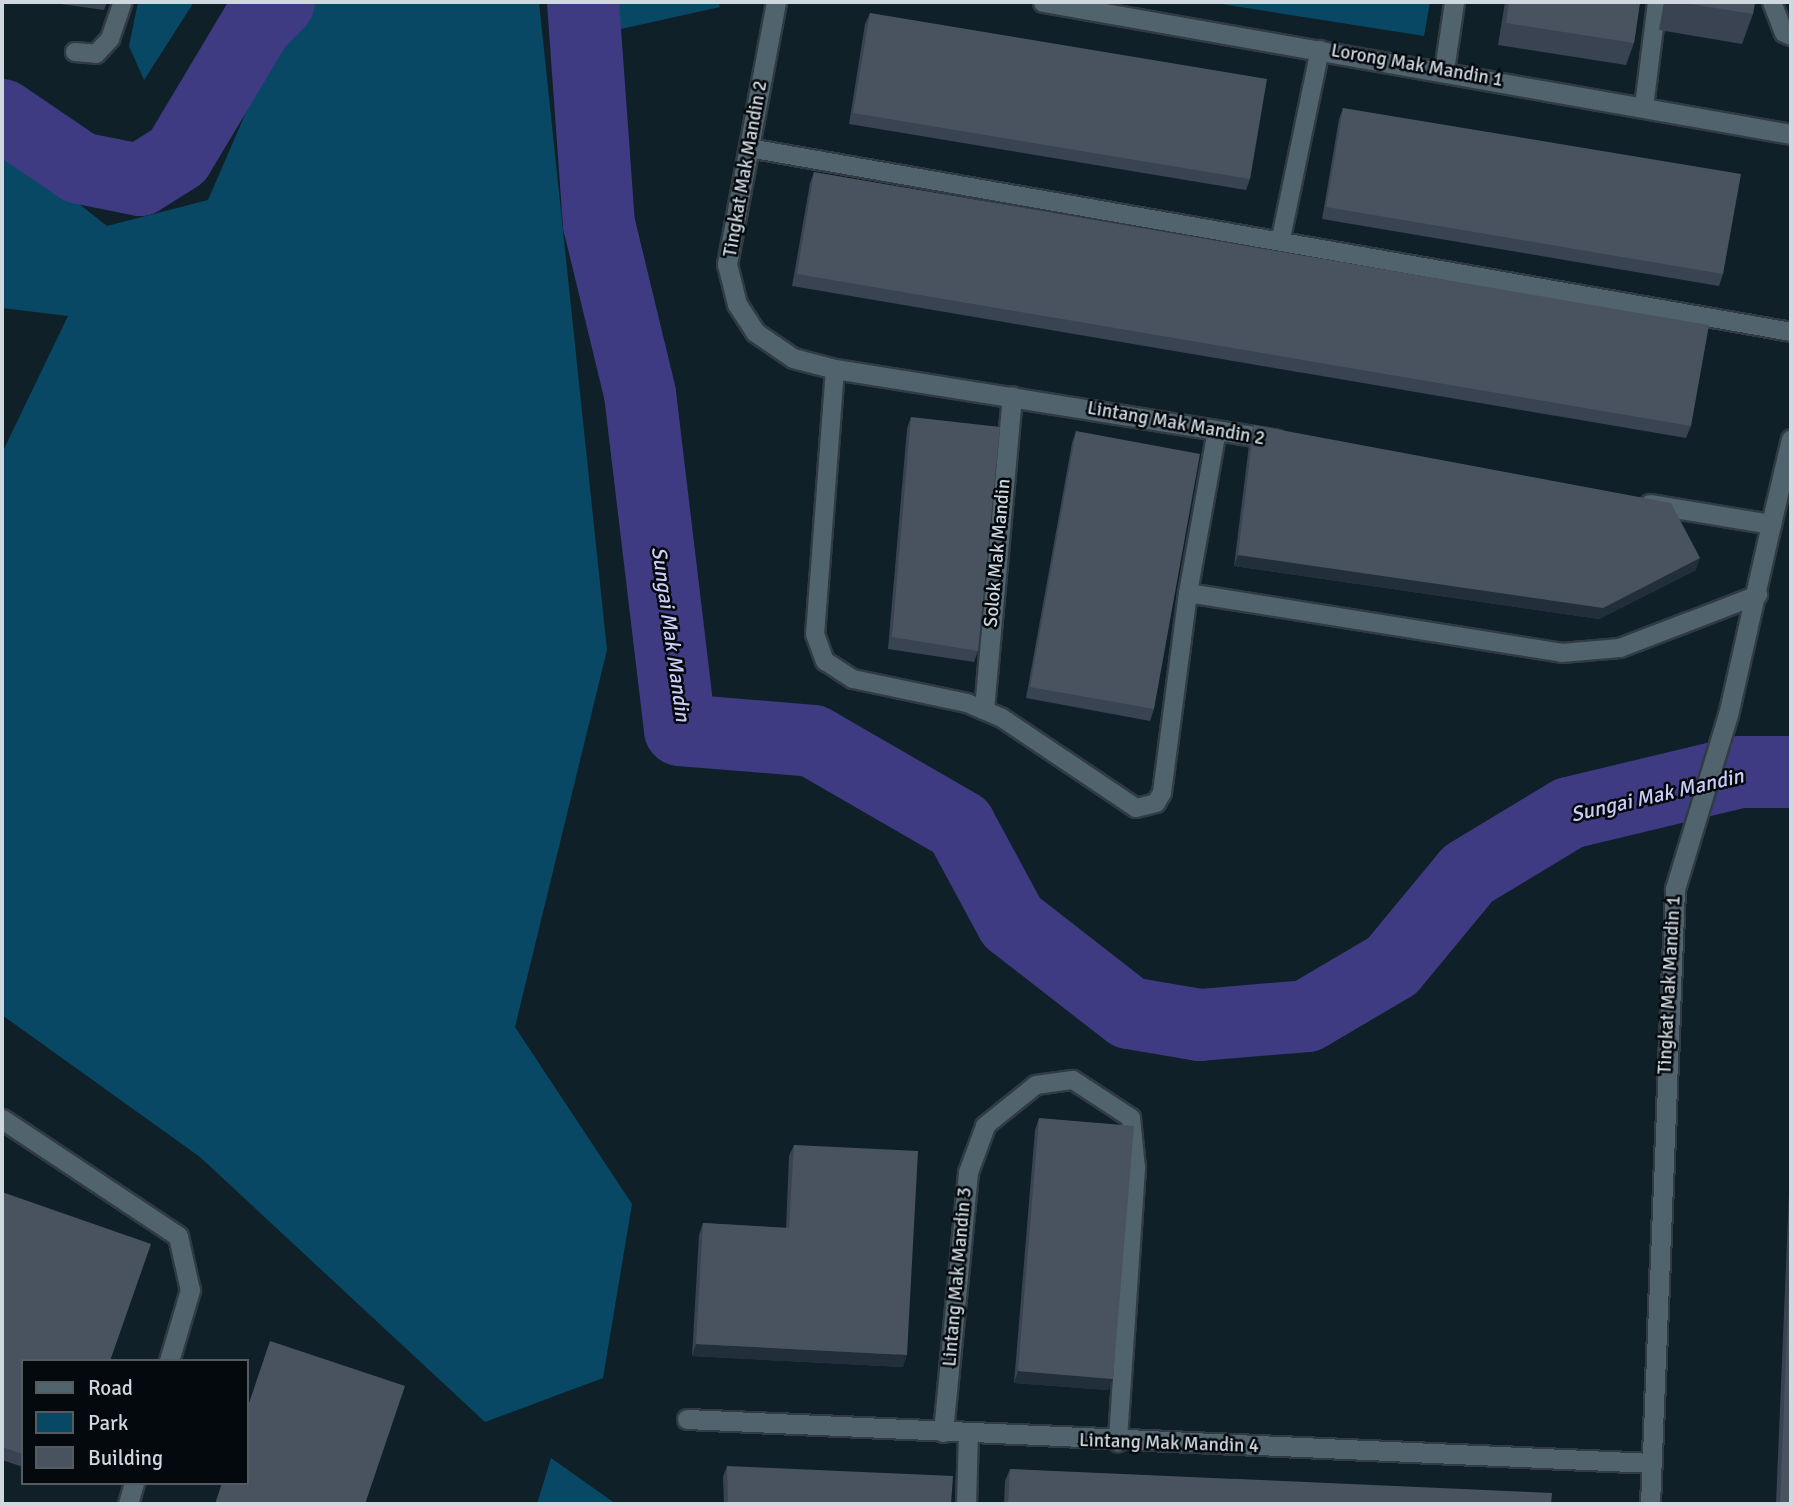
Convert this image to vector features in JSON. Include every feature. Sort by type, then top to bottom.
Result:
[{"type":"street","name":"Tingkat Mak Mandin 2","points":[[755,332],[737,303],[727,264],[776,2]]},
{"type":"street","name":"Lorong Mak Mandin 1","points":[[1043,2],[1148,10],[1320,50],[1791,134]]},
{"type":"street","points":[[1444,70],[1454,2]]},
{"type":"street","name":"Lintang Mak Mandin 2","points":[[755,332],[793,358],[835,369],[1298,444]]},
{"type":"street","name":"Solok Mak Mandin","points":[[984,709],[1012,396]]},
{"type":"street","name":"Tingkat Mak Mandin 1","points":[[1650,1504],[1675,889],[1728,715],[1758,595],[1791,439]]},
{"type":"street","points":[[1622,499],[1771,524]]},
{"type":"street","points":[[2,1119],[178,1236],[190,1290],[170,1359]]},
{"type":"street","name":"Lintang Mak Mandin 3","points":[[943,1432],[968,1172],[985,1126]]},
{"type":"street","name":"Lintang Mak Mandin 4","points":[[687,1419],[1118,1442],[1651,1463]]},
{"type":"street","points":[[966,1504],[968,1434]]},
{"type":"street","points":[[128,1504],[133,1485]]},
{"type":"lane","points":[[75,52],[96,54],[110,39],[123,2]]},
{"type":"lane","points":[[1644,107],[1657,2]]},
{"type":"lane","points":[[1772,2],[1784,33],[1791,36]]},
{"type":"lane","points":[[1281,238],[1320,50]]},
{"type":"lane","points":[[749,148],[1281,238],[1791,332]]},
{"type":"lane","points":[[835,369],[818,650],[853,679],[984,709],[1121,802],[1136,808],[1156,803],[1188,593],[1217,431]]},
{"type":"lane","points":[[1188,593],[1562,653],[1620,648],[1758,595]]},
{"type":"lane","points":[[985,1126],[1036,1085],[1073,1080],[1131,1118],[1136,1168],[1118,1442]]},
{"type":"green space","points":[[138,2],[194,2],[144,80],[129,46]]},
{"type":"green space","points":[[311,2],[539,2],[607,650],[515,1027],[632,1204],[603,1378],[485,1422],[200,1157],[2,1015],[2,453],[68,316],[2,308],[2,143],[107,226],[208,200],[290,11]]},
{"type":"green space","points":[[602,2],[718,2],[720,7],[603,33]]},
{"type":"green space","points":[[1209,2],[1430,2],[1424,36]]},
{"type":"green space","points":[[551,1458],[616,1504],[537,1504]]},
{"type":"building","points":[[1509,2],[1640,2],[1634,43],[1506,23]]},
{"type":"building","points":[[1678,2],[1755,2],[1753,14]]},
{"type":"building","points":[[870,13],[1267,79],[1250,179],[853,113]]},
{"type":"building","points":[[1343,108],[1741,174],[1723,274],[1326,207]]},
{"type":"building","points":[[814,172],[1709,325],[1691,426],[797,274]]},
{"type":"building","points":[[911,417],[1000,427],[978,651],[892,637]]},
{"type":"building","points":[[1254,425],[1671,503],[1700,558],[1603,608],[1238,555]]},
{"type":"building","points":[[1076,431],[1200,454],[1154,709],[1030,687]]},
{"type":"building","points":[[1039,1118],[1134,1126],[1113,1379],[1018,1371]]},
{"type":"building","points":[[794,1145],[918,1151],[907,1355],[696,1344],[703,1223],[789,1228]]},
{"type":"building","points":[[2,1192],[151,1244],[111,1359],[21,1359],[21,1453],[2,1447]]},
{"type":"building","points":[[1791,1234],[1791,1504],[1780,1504]]},
{"type":"building","points":[[270,1341],[405,1386],[365,1504],[215,1504],[221,1485],[248,1485],[248,1406]]},
{"type":"building","points":[[727,1466],[953,1476],[951,1504],[728,1504]]},
{"type":"building","points":[[1010,1469],[1552,1493],[1551,1504],[1008,1504]]},
{"type":"waterway","name":"Sungai Mak Mandin","points":[[2,115],[80,168],[140,180],[178,156],[257,24],[279,2]]},
{"type":"waterway","name":"Sungai Mak Mandin","points":[[583,2],[599,224],[640,394],[680,730],[813,741],[960,826],[1012,922],[1129,1013],[1200,1025],[1307,1016],[1392,966],[1468,874],[1569,813],[1740,772],[1791,772]]}]
